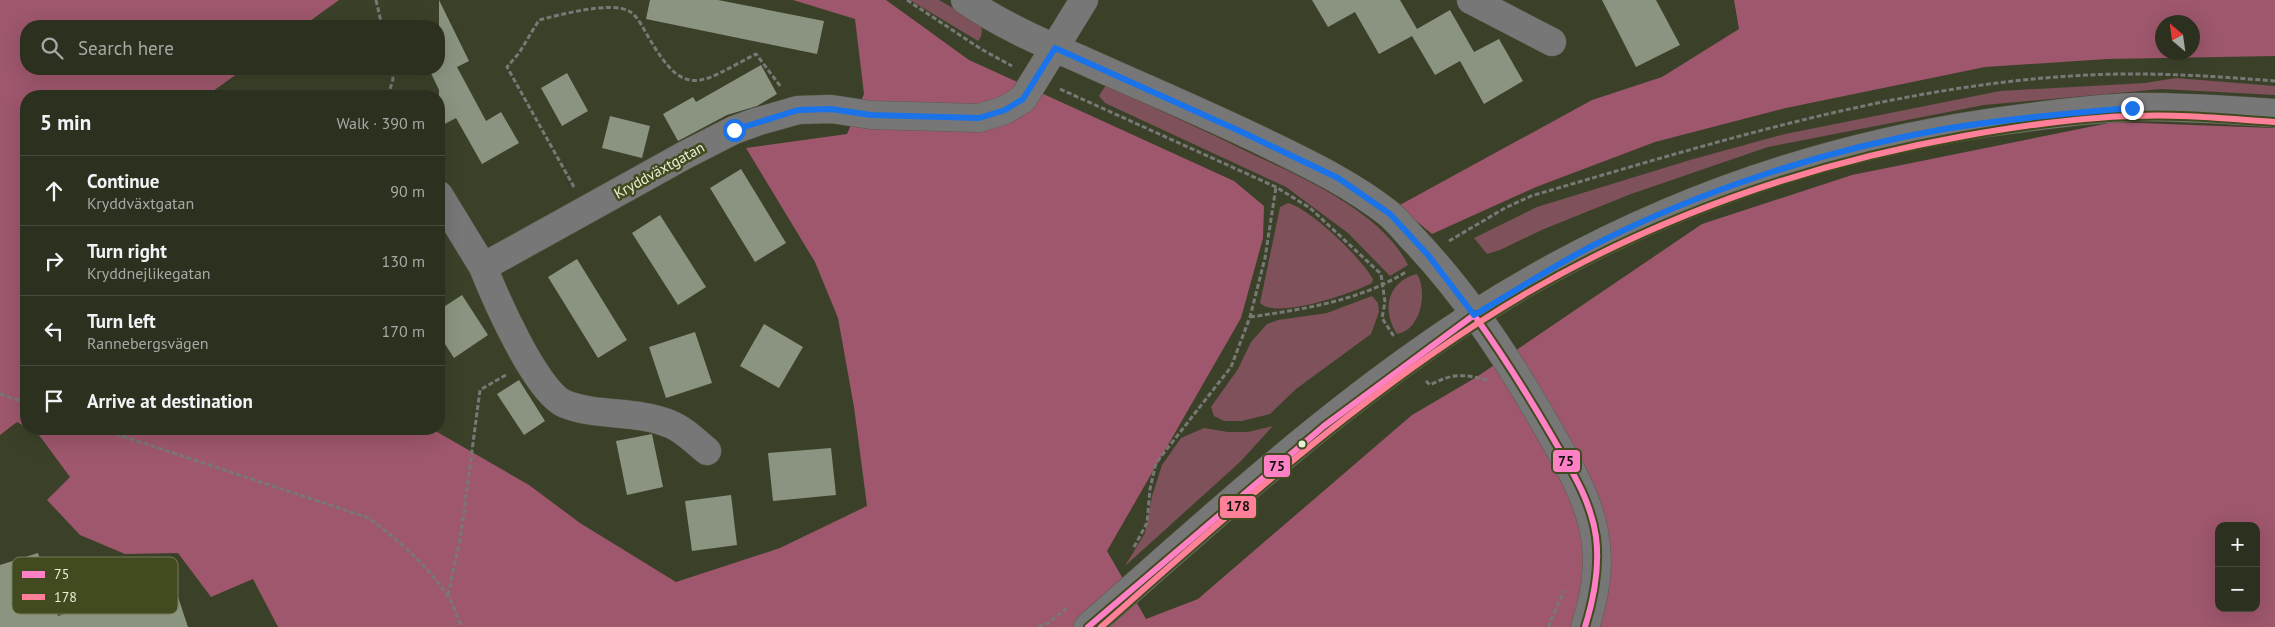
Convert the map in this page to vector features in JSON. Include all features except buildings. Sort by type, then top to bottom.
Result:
[{"type":"street","points":[[965,0],[986,14],[1055,48],[1244,133],[1338,178],[1390,214],[1428,255],[1495,344],[1541,417],[1579,483],[1594,522],[1597,572],[1594,598],[1585,627]]},
{"type":"street","name":"Kryddväxtgatan","points":[[483,267],[685,155],[734,130],[798,110],[831,109],[871,115],[979,118],[1005,110],[1023,99],[1084,0]]},
{"type":"street","points":[[1472,0],[1552,42]]},
{"type":"street","points":[[1088,627],[1302,444],[1410,359],[1474,315],[1594,244],[1681,206],[1804,163],[1890,140],[2035,116],[2132,108],[2275,113]]},
{"type":"street","points":[[445,206],[483,267],[529,362],[548,391],[564,404],[650,417],[672,424],[707,450]]},
{"type":"path","points":[[376,0],[381,20]]},
{"type":"path","points":[[906,0],[981,49],[1037,79],[1276,187],[1310,208],[1380,274],[1384,302],[1382,318],[1430,385],[1448,376],[1465,374],[1492,383]]},
{"type":"path","points":[[587,210],[507,67],[519,53],[539,20],[610,8],[629,11],[639,20],[660,56],[680,78],[702,82],[756,54],[798,110]]},
{"type":"path","points":[[390,90],[392,75]]},
{"type":"path","points":[[1132,549],[1147,523],[1150,490],[1156,463],[1231,367],[1250,317],[1265,258],[1276,187]]},
{"type":"path","points":[[448,596],[460,534],[480,390],[529,362]]},
{"type":"path","points":[[0,394],[20,401]]},
{"type":"path","points":[[119,435],[368,518],[401,542],[448,596],[462,627]]},
{"type":"path","points":[[1548,627],[1566,587]]},
{"type":"path","points":[[1038,627],[1048,623],[1070,605]]},
{"type":"shaded area","points":[[0,0],[339,0],[311,20],[20,20],[20,75],[236,75],[214,90],[20,90],[20,424],[17,422],[0,435]]},
{"type":"shaded area","points":[[793,0],[886,0],[969,60],[1234,181],[1264,206],[1263,238],[1241,318],[1107,551],[1146,619],[1198,599],[1412,415],[1475,378],[1702,224],[1852,175],[2114,122],[2273,128],[2275,125],[2275,627],[278,627],[253,579],[211,597],[178,553],[125,554],[80,535],[47,500],[70,477],[39,435],[442,435],[529,485],[580,523],[676,582],[780,548],[867,506],[854,407],[838,318],[815,262],[746,148],[847,134],[864,94],[855,19]]},
{"type":"shaded area","points":[[910,0],[939,0],[980,24],[982,31],[978,41]]},
{"type":"shaded area","points":[[1734,0],[2275,0],[2275,56],[2200,57],[2200,15],[2155,15],[2155,58],[2107,59],[1985,67],[1786,108],[1655,142],[1536,187],[1432,234],[1398,206],[1592,100],[1662,77],[1739,29]]},
{"type":"shaded area","points":[[2176,78],[2275,86],[2275,95],[2162,89],[1984,105],[1768,147],[1631,194],[1487,254],[1474,238],[1537,207],[1690,160],[1785,134],[2000,91],[2145,83]]},
{"type":"shaded area","points":[[1106,85],[1293,173],[1338,198],[1380,229],[1396,246],[1408,265],[1390,276],[1348,233],[1286,187],[1105,103],[1099,96]]},
{"type":"shaded area","points":[[1288,203],[1310,215],[1335,236],[1367,270],[1373,279],[1372,283],[1349,293],[1297,307],[1269,307],[1260,303],[1280,207]]},
{"type":"shaded area","points":[[1417,274],[1422,290],[1422,300],[1417,318],[1405,331],[1397,334],[1389,315],[1390,298],[1399,283]]},
{"type":"shaded area","points":[[1372,296],[1378,303],[1379,312],[1371,334],[1296,389],[1270,414],[1242,421],[1224,421],[1214,416],[1211,407],[1238,369],[1251,342],[1267,324],[1278,320],[1327,313]]},
{"type":"shaded area","points":[[1273,426],[1240,462],[1125,566],[1145,533],[1152,496],[1162,465],[1181,438],[1204,428],[1228,432],[1248,432]]},
{"type":"transit line","name":"178","points":[[1101,627],[1284,468],[1428,357],[1478,323],[1534,289],[1592,258],[1651,230],[1773,183],[1900,149],[1985,132],[2049,123],[2114,117],[2188,116],[2274,122]]},
{"type":"transit line","name":"75","points":[[1474,315],[1545,424],[1574,475],[1590,511],[1596,537],[1597,571],[1585,627]]},
{"type":"transit line","name":"75","points":[[1088,627],[1324,426],[1474,315]]},
{"type":"route","points":[[734,130],[798,110],[831,109],[871,115],[979,118],[1005,110],[1023,99],[1055,48],[1244,133],[1338,178],[1390,214],[1428,255],[1474,315],[1594,244],[1681,206],[1765,175],[1890,140],[1945,129],[2035,116],[2132,108]]}]
